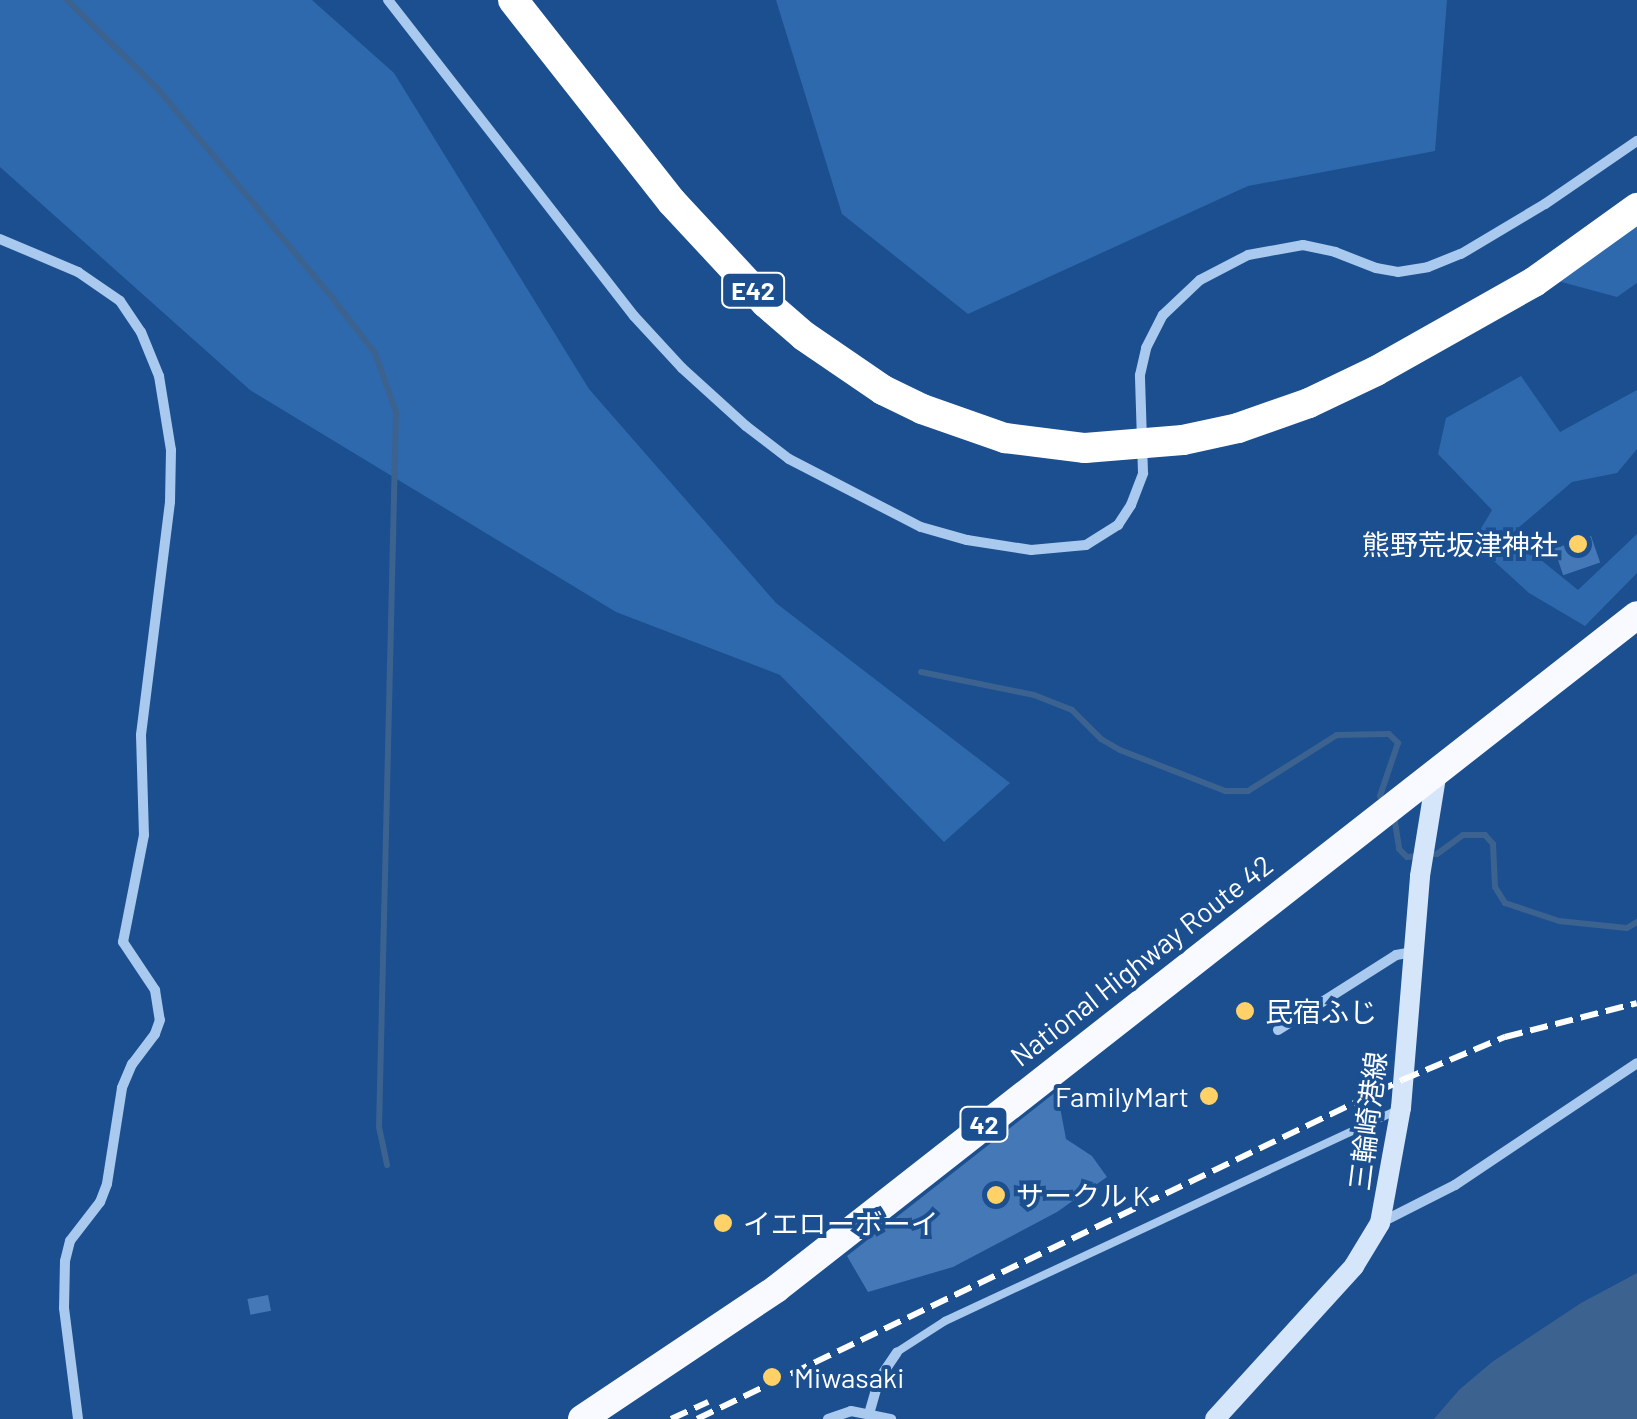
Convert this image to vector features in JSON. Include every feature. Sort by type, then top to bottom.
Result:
[{"type":"highway","name":"E42","points":[[512,0],[672,202],[766,303],[804,336],[882,390],[922,410],[1005,438],[1085,448],[1166,442],[1238,428],[1310,403],[1376,371],[1534,282],[1637,208]]},
{"type":"highway","name":"National Highway Route 42","points":[[582,1419],[776,1289],[1637,614]]},
{"type":"main road","name":"三輪崎港線","points":[[1216,1419],[1354,1266],[1380,1223],[1401,1108],[1420,876],[1437,770]]},
{"type":"street","points":[[388,0],[634,316],[682,368],[746,426],[790,460],[921,526],[1031,550],[1086,545],[1118,525],[1131,505],[1143,474],[1140,375],[1146,348],[1163,315],[1200,280],[1248,255],[1303,245],[1376,268],[1398,272],[1428,268],[1460,254],[1545,204],[1637,141]]},
{"type":"street","points":[[0,239],[78,272],[120,302],[141,332],[159,376],[171,450],[170,502],[141,734],[144,836],[123,942],[156,990],[160,1020],[122,1088],[108,1184],[70,1241],[65,1260],[64,1308],[78,1419]]},
{"type":"street","points":[[1278,1030],[1396,955],[1413,952]]},
{"type":"street","points":[[1380,1223],[1455,1185],[1637,1063]]},
{"type":"street","points":[[868,1417],[880,1379],[897,1352]]},
{"type":"street","points":[[828,1419],[851,1411],[892,1419]]},
{"type":"lane","points":[[897,1352],[945,1321],[1401,1108]]},
{"type":"shaded area","points":[[0,0],[312,0],[394,73],[589,389],[776,603],[1010,783],[944,842],[780,675],[616,612],[250,390],[0,167]]},
{"type":"shaded area","points":[[776,0],[1447,0],[1435,151],[1248,186],[968,314],[842,214]]},
{"type":"shaded area","points":[[1637,226],[1637,283],[1617,297],[1558,281]]},
{"type":"shaded area","points":[[1521,376],[1560,432],[1637,390],[1637,449],[1617,473],[1572,482],[1510,535],[1578,590],[1637,534],[1637,573],[1585,626],[1529,593],[1473,542],[1492,510],[1438,454],[1446,418]]},
{"type":"shaded area","points":[[1637,1273],[1637,1419],[1434,1419],[1459,1390],[1492,1362],[1581,1303]]},
{"type":"building","points":[[1591,536],[1600,562],[1563,575],[1554,549]]},
{"type":"building","name":"サークル K","points":[[1057,1091],[1066,1139],[1092,1156],[1107,1177],[1057,1212],[953,1267],[868,1292],[847,1256]]},
{"type":"building","points":[[268,1295],[271,1311],[250,1315],[247,1299]]},
{"type":"waterway","points":[[67,0],[157,88],[330,295],[375,353],[396,412],[379,1127],[387,1165]]},
{"type":"waterway","points":[[921,672],[1034,695],[1072,710],[1101,739],[1120,750],[1225,791],[1248,791],[1337,735],[1389,734],[1398,743],[1380,796],[1384,802]]},
{"type":"waterway","points":[[1394,816],[1399,849],[1407,857],[1437,854],[1463,835],[1485,835],[1493,844],[1495,887],[1505,903],[1559,921],[1627,928],[1637,922]]},
{"type":"railway","points":[[697,1419],[1402,1080],[1505,1037],[1637,1003]]},
{"type":"railway","points":[[671,1419],[708,1402]]},
{"type":"place","name":"熊野荒坂津神社","points":[[1578,544]]},
{"type":"place","name":"民宿ふじ","points":[[1245,1011]]},
{"type":"place","name":"FamilyMart","points":[[1209,1096]]},
{"type":"place","name":"サークル K","points":[[996,1195]]},
{"type":"place","name":"イエローボーイ","points":[[723,1223]]},
{"type":"place","name":"Miwasaki","points":[[772,1377]]}]
